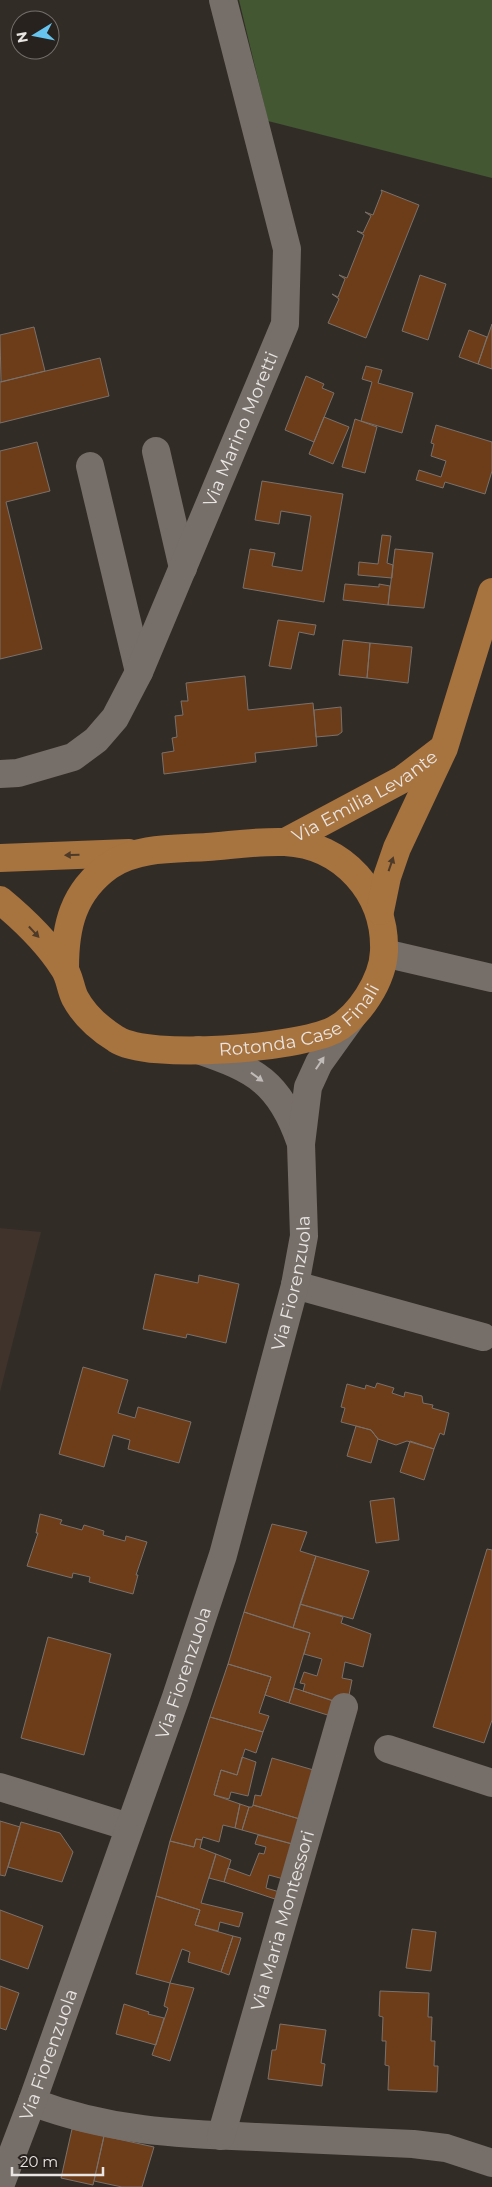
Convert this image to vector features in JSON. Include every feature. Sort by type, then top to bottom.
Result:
[{"type":"main road","name":"Via Emilia Levante","points":[[380,911],[387,877],[397,848],[444,748],[492,592]]},
{"type":"main road","name":"Via Emilia Levante","points":[[285,842],[403,779],[444,748]]},
{"type":"main road","name":"Rotonda Case Finali","points":[[285,842],[317,848],[347,865],[366,886],[380,911],[384,953],[372,990],[352,1017],[335,1029],[318,1036],[280,1044],[163,1051],[134,1047],[118,1041],[96,1024],[75,998],[64,968],[65,944],[69,921],[79,900],[91,883],[110,866],[138,853],[285,842]]},
{"type":"main road","points":[[0,858],[138,853]]},
{"type":"main road","points":[[0,900],[38,936],[64,968]]},
{"type":"street","name":"Via Marino Moretti","points":[[0,774],[18,773],[73,756],[96,740],[114,718],[139,672],[285,324],[287,249],[224,0]]},
{"type":"street","points":[[156,452],[183,568]]},
{"type":"street","points":[[90,466],[139,672]]},
{"type":"street","points":[[384,953],[492,978]]},
{"type":"street","name":"Via Fiorenzuola","points":[[2,2175],[32,2102],[176,1698],[223,1555],[295,1285],[304,1236],[301,1144],[305,1105],[312,1076],[352,1017]]},
{"type":"street","name":"Via Fiorenzuola","points":[[197,1050],[236,1064],[255,1074],[274,1090],[287,1109],[301,1144]]},
{"type":"street","points":[[295,1285],[483,1337]]},
{"type":"street","name":"Via Maria Montessori","points":[[221,2136],[344,1707]]},
{"type":"street","points":[[388,1749],[492,1783]]},
{"type":"street","points":[[0,1787],[129,1827]]},
{"type":"street","points":[[32,2102],[67,2115],[145,2131],[413,2144],[446,2148],[492,2163]]},
{"type":"shaded area","points":[[0,1228],[41,1232],[0,1392]]},
{"type":"green space","points":[[239,0],[492,0],[492,178],[268,121]]},
{"type":"building","points":[[381,190],[419,205],[366,338],[328,323],[339,299],[332,294],[338,297],[345,279],[339,275],[347,278],[364,235],[357,231],[363,233],[371,216],[365,212],[373,215],[382,192]]},
{"type":"building","points":[[420,275],[446,284],[428,340],[402,331]]},
{"type":"building","points":[[492,324],[492,369],[478,364]]},
{"type":"building","points":[[34,327],[45,371],[1,382],[0,335]]},
{"type":"building","points":[[469,330],[487,337],[478,364],[459,357]]},
{"type":"building","points":[[100,358],[109,396],[0,423],[0,382]]},
{"type":"building","points":[[366,366],[382,370],[378,383],[413,393],[402,433],[361,421],[372,382],[362,379]]},
{"type":"building","points":[[306,376],[324,384],[322,388],[334,393],[314,442],[285,430]]},
{"type":"building","points":[[324,417],[349,427],[333,464],[309,454]]},
{"type":"building","points":[[355,419],[377,427],[365,473],[342,467]]},
{"type":"building","points":[[436,425],[492,442],[492,471],[485,494],[445,482],[443,488],[416,480],[419,470],[441,477],[446,461],[431,456],[434,444],[431,443]]},
{"type":"building","points":[[37,442],[50,491],[6,502],[42,649],[0,659],[0,451]]},
{"type":"building","points":[[262,481],[343,494],[324,602],[243,588],[250,549],[275,553],[272,566],[302,571],[311,516],[281,511],[279,524],[255,520]]},
{"type":"building","points":[[382,535],[391,536],[387,563],[393,565],[392,578],[358,575],[359,562],[378,564]]},
{"type":"building","points":[[395,549],[433,553],[424,608],[388,605]]},
{"type":"building","points":[[345,584],[379,587],[379,584],[390,586],[388,605],[343,600]]},
{"type":"building","points":[[278,620],[316,625],[314,635],[299,632],[291,669],[269,666]]},
{"type":"building","points":[[343,640],[370,643],[367,678],[339,675]]},
{"type":"building","points":[[370,643],[412,647],[408,683],[367,678]]},
{"type":"building","points":[[245,676],[248,710],[313,703],[317,746],[255,753],[256,762],[164,774],[162,753],[174,751],[172,738],[177,737],[175,716],[183,715],[181,701],[188,701],[186,683]]},
{"type":"building","points":[[341,707],[342,732],[338,735],[316,737],[314,710]]},
{"type":"building","points":[[155,1274],[198,1283],[199,1275],[239,1284],[226,1343],[187,1334],[186,1338],[143,1329]]},
{"type":"building","points":[[83,1367],[128,1380],[118,1413],[135,1418],[138,1407],[191,1422],[179,1463],[128,1449],[130,1440],[113,1435],[104,1467],[59,1454]]},
{"type":"building","points":[[377,1383],[394,1388],[392,1393],[404,1397],[405,1392],[422,1396],[423,1403],[433,1405],[432,1408],[449,1413],[444,1435],[440,1433],[434,1449],[407,1441],[396,1445],[378,1439],[371,1430],[341,1422],[345,1408],[341,1407],[347,1384],[365,1389],[366,1385],[375,1388]]},
{"type":"building","points":[[356,1426],[371,1430],[378,1439],[371,1463],[347,1456]]},
{"type":"building","points":[[410,1441],[434,1449],[424,1480],[400,1472]]},
{"type":"building","points":[[394,1498],[399,1540],[376,1543],[370,1501]]},
{"type":"building","points":[[40,1514],[62,1520],[60,1524],[82,1530],[84,1525],[104,1531],[103,1535],[125,1541],[126,1536],[147,1542],[136,1575],[138,1575],[133,1594],[89,1582],[90,1577],[73,1573],[72,1578],[27,1566],[38,1533],[36,1533]]},
{"type":"building","points":[[272,1524],[307,1532],[300,1551],[316,1556],[293,1628],[244,1612]]},
{"type":"building","points":[[487,1549],[492,1550],[492,1720],[484,1743],[433,1727]]},
{"type":"building","points":[[316,1556],[369,1571],[353,1619],[300,1604]]},
{"type":"building","points":[[300,1604],[343,1617],[341,1623],[371,1634],[363,1667],[345,1662],[342,1678],[352,1680],[347,1705],[303,1691],[305,1684],[300,1683],[304,1672],[317,1676],[322,1659],[304,1654],[310,1633],[293,1628]]},
{"type":"building","points":[[244,1612],[310,1633],[289,1703],[265,1695],[271,1677],[228,1664]]},
{"type":"building","points":[[48,1637],[111,1654],[84,1755],[21,1738]]},
{"type":"building","points":[[228,1664],[271,1677],[259,1713],[269,1716],[263,1732],[210,1717]]},
{"type":"building","points":[[294,1688],[339,1703],[334,1717],[289,1703]]},
{"type":"building","points":[[210,1717],[263,1732],[256,1753],[245,1749],[237,1775],[221,1770],[214,1795],[240,1804],[235,1828],[223,1825],[219,1842],[203,1837],[202,1840],[196,1839],[194,1847],[170,1841]]},
{"type":"building","points":[[242,1757],[256,1762],[248,1796],[231,1792],[229,1799],[214,1795],[221,1770],[237,1775]]},
{"type":"building","points":[[272,1758],[317,1771],[303,1820],[253,1805],[255,1795],[261,1796]]},
{"type":"building","points":[[240,1804],[249,1807],[242,1830],[235,1828]]},
{"type":"building","points":[[253,1805],[303,1820],[296,1845],[242,1830],[249,1807]]},
{"type":"building","points":[[0,1821],[20,1827],[5,1876],[0,1875]]},
{"type":"building","points":[[21,1822],[60,1833],[73,1852],[62,1882],[8,1867]]},
{"type":"building","points":[[258,1835],[296,1845],[287,1880],[269,1875],[266,1888],[283,1893],[281,1901],[224,1882],[228,1868],[250,1876],[259,1853],[264,1854],[266,1847],[255,1844]]},
{"type":"building","points":[[196,1839],[202,1840],[200,1848],[216,1854],[201,1903],[243,1913],[239,1927],[220,1922],[218,1931],[195,1925],[200,1910],[156,1896],[170,1841],[194,1847]]},
{"type":"building","points":[[216,1854],[231,1860],[224,1882],[209,1878]]},
{"type":"building","points":[[156,1896],[200,1910],[195,1925],[233,1936],[221,1972],[188,1962],[190,1952],[182,1949],[170,1983],[136,1974]]},
{"type":"building","points":[[0,1910],[43,1926],[28,1969],[0,1959]]},
{"type":"building","points":[[412,1929],[436,1932],[431,1971],[406,1968]]},
{"type":"building","points":[[233,1936],[241,1938],[229,1975],[221,1972]]},
{"type":"building","points":[[170,1983],[194,1988],[170,2061],[152,2055],[168,2008],[164,2006]]},
{"type":"building","points":[[0,1986],[19,1993],[6,2030],[0,2028]]},
{"type":"building","points":[[380,1991],[429,1993],[428,2017],[432,2017],[431,2041],[435,2041],[434,2066],[438,2066],[437,2092],[388,2090],[389,2066],[385,2065],[386,2041],[382,2041],[383,2017],[379,2016]]},
{"type":"building","points":[[124,2004],[149,2012],[148,2014],[164,2018],[156,2045],[116,2034]]},
{"type":"building","points":[[280,2024],[326,2030],[321,2063],[325,2064],[322,2086],[268,2079],[272,2050],[276,2050]]},
{"type":"building","points":[[72,2129],[104,2136],[93,2185],[61,2178]]},
{"type":"building","points":[[104,2136],[154,2147],[142,2187],[122,2187],[94,2181]]}]
